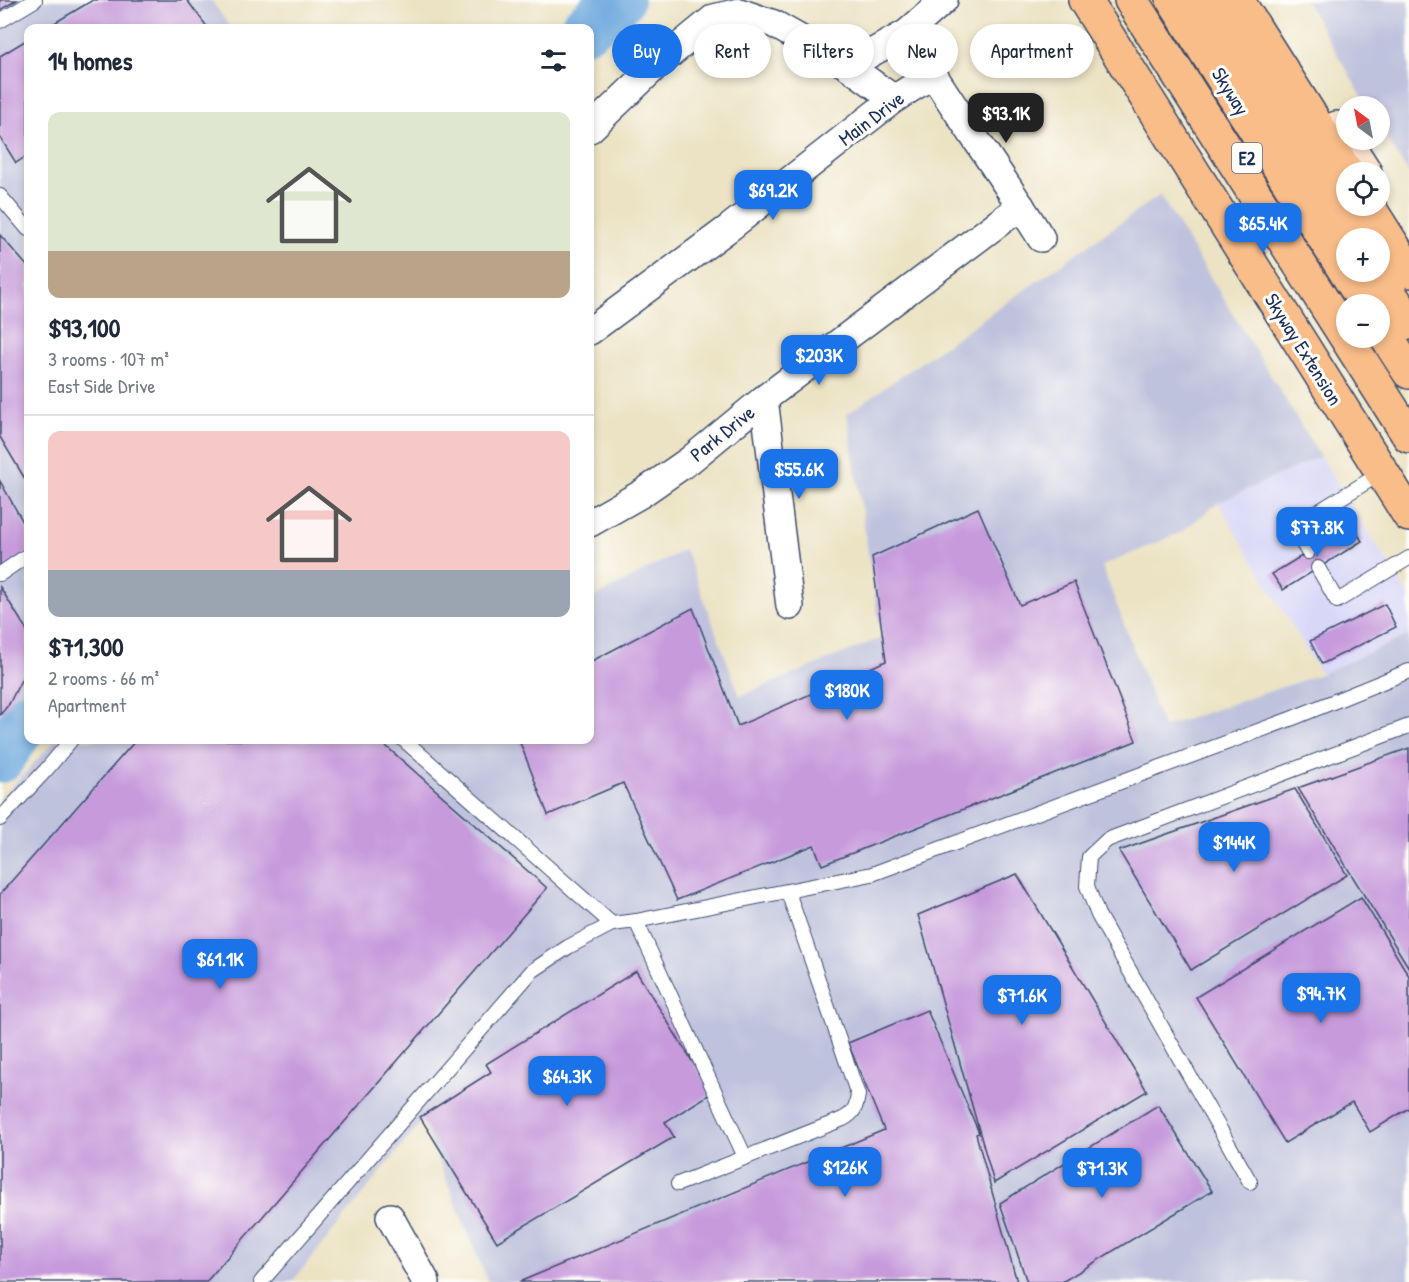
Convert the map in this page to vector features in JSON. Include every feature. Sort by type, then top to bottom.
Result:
[{"type":"highway","name":"Skyway Extension","points":[[1085,0],[1409,515]]},
{"type":"highway","name":"E2","points":[[1131,0],[1409,436]]},
{"type":"highway","name":"Skyway","points":[[1147,0],[1336,298]]},
{"type":"highway","name":"Skyway","points":[[1173,0],[1360,294]]},
{"type":"highway","name":"E2","points":[[1204,0],[1349,228]]},
{"type":"highway","points":[[1237,0],[1340,162]]},
{"type":"highway","points":[[1374,216],[1409,271]]},
{"type":"highway","points":[[1382,282],[1409,323]]},
{"type":"highway","points":[[1390,343],[1409,372]]},
{"type":"highway","points":[[1367,348],[1409,413]]},
{"type":"main road","points":[[1073,0],[1409,535]]},
{"type":"main road","points":[[1256,0],[1359,162]]},
{"type":"main road","points":[[1390,212],[1409,241]]},
{"type":"street","points":[[917,24],[944,0]]},
{"type":"street","points":[[594,125],[658,64],[714,18],[739,12],[783,29]]},
{"type":"street","points":[[865,78],[894,99]]},
{"type":"street","name":"Main Drive","points":[[594,328],[729,228],[894,99],[927,78]]},
{"type":"street","points":[[934,78],[1041,238]]},
{"type":"street","name":"Park Drive","points":[[594,521],[641,494],[690,460],[764,399],[1021,206]]},
{"type":"street","points":[[764,399],[790,606]]},
{"type":"street","points":[[390,1217],[426,1282]]},
{"type":"lane","points":[[0,21],[34,0]]},
{"type":"lane","points":[[0,196],[24,224]]},
{"type":"lane","points":[[1308,552],[1293,526],[1373,478]]},
{"type":"lane","points":[[0,574],[24,558]]},
{"type":"lane","points":[[1318,568],[1337,601],[1409,558]]},
{"type":"lane","points":[[261,1282],[532,971],[568,947],[612,924],[788,892],[872,874],[1293,718],[1409,671]]},
{"type":"lane","points":[[1250,1182],[1098,915],[1087,886],[1089,857],[1107,840],[1409,726]]},
{"type":"lane","points":[[0,819],[67,744]]},
{"type":"lane","points":[[409,744],[612,924]]},
{"type":"lane","points":[[678,1184],[843,1119],[852,1114],[856,1108],[858,1095],[788,892]]},
{"type":"lane","points":[[636,921],[746,1157]]},
{"type":"shaded area","points":[[0,0],[211,0],[228,24],[24,24],[24,719],[0,748]]},
{"type":"shaded area","points":[[1305,0],[1409,0],[1409,175],[1390,143],[1390,96],[1362,96]]},
{"type":"shaded area","points":[[1160,195],[1320,456],[1218,503],[1180,533],[1102,566],[1163,727],[1321,674],[1409,635],[1409,1282],[488,1282],[422,1121],[292,1282],[0,1282],[0,799],[52,744],[594,744],[594,598],[685,549],[740,696],[881,638],[847,414]]},
{"type":"shaded area","points":[[1320,456],[1409,596],[1409,635],[1321,674],[1218,503]]},
{"type":"building","points":[[0,0],[17,0],[0,10]]},
{"type":"building","points":[[93,0],[187,0],[205,24],[53,24]]},
{"type":"building","points":[[24,41],[24,158],[16,163],[0,137],[0,56]]},
{"type":"building","points":[[0,235],[24,262],[24,477],[0,437]]},
{"type":"building","points":[[0,481],[24,524],[24,556],[0,571]]},
{"type":"building","points":[[978,508],[1020,605],[1074,582],[1136,741],[822,865],[814,845],[677,900],[623,783],[548,815],[521,744],[594,744],[594,660],[693,608],[738,726],[886,661],[872,557]]},
{"type":"building","points":[[1352,525],[1362,541],[1283,590],[1272,574]]},
{"type":"building","points":[[0,587],[24,626],[24,674],[9,704],[0,715]]},
{"type":"building","points":[[1385,604],[1396,627],[1322,664],[1310,641]]},
{"type":"building","points":[[132,744],[384,744],[547,888],[206,1282],[0,1282],[0,894]]},
{"type":"building","points":[[1409,748],[1409,968],[1298,788]]},
{"type":"building","points":[[1295,789],[1347,875],[1191,970],[1119,851]]},
{"type":"building","points":[[1017,874],[1147,1091],[994,1183],[918,915]]},
{"type":"building","points":[[1361,897],[1409,976],[1409,1108],[1370,1132],[1352,1102],[1285,1143],[1196,997]]},
{"type":"building","points":[[636,971],[712,1093],[665,1122],[674,1137],[497,1242],[420,1117],[491,1072],[486,1064]]},
{"type":"building","points":[[927,1010],[979,1133],[976,1134],[1017,1282],[519,1282],[884,1130],[848,1043]]},
{"type":"building","points":[[1158,1105],[1212,1191],[1062,1282],[1027,1282],[1000,1203]]},
{"type":"waterway","points":[[590,24],[619,0]]},
{"type":"waterway","points":[[0,758],[24,722]]}]
